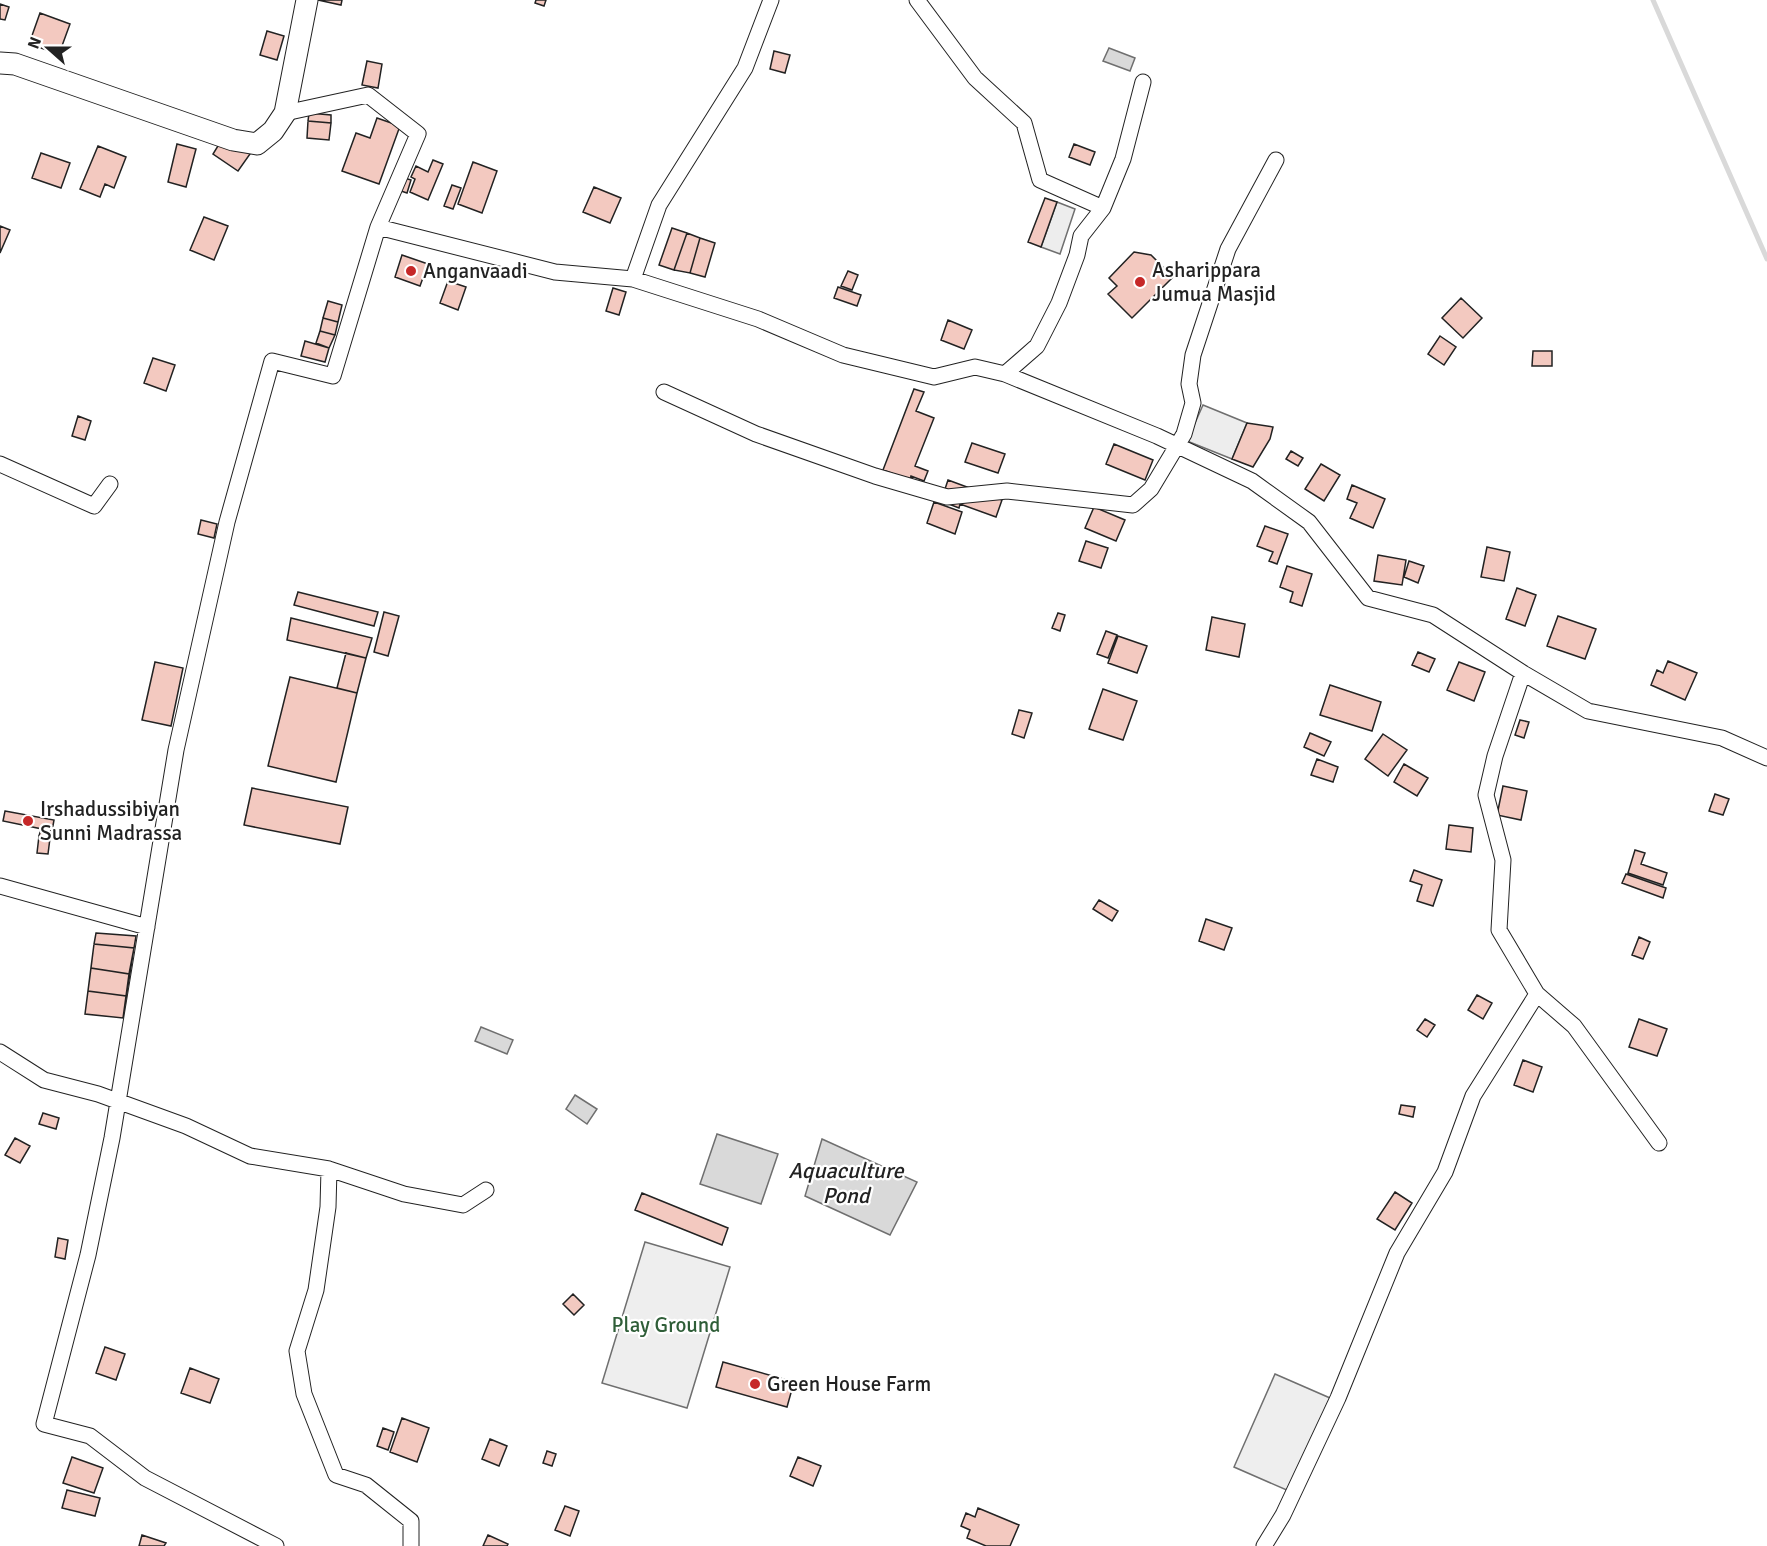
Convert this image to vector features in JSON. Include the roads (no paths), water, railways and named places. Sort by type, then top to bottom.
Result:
[{"type":"main road","points":[[0,63],[15,64],[232,140],[256,144],[273,131],[285,112],[307,0]]},
{"type":"street","points":[[633,279],[659,205],[745,69],[771,0]]},
{"type":"street","points":[[917,0],[975,78],[1024,123],[1040,180],[1102,208]]},
{"type":"street","points":[[1005,374],[1037,346],[1059,303],[1077,255],[1081,236],[1102,208],[1123,159],[1143,82]]},
{"type":"street","points":[[276,1546],[145,1478],[90,1437],[44,1424],[88,1255],[118,1103],[176,750],[227,522],[272,361],[333,376],[378,227],[418,134],[368,95],[285,112]]},
{"type":"street","points":[[664,392],[756,434],[875,476],[947,496],[1007,491],[1133,505],[1151,489],[1185,434],[1193,403],[1189,384],[1193,356],[1228,249],[1276,160]]},
{"type":"street","points":[[378,227],[555,272],[633,279],[758,319],[843,355],[934,377],[975,367],[1005,374],[1177,446],[1252,481],[1309,522],[1368,598],[1433,615],[1523,673],[1588,711],[1722,738],[1767,758]]},
{"type":"street","points":[[0,464],[94,506],[110,484]]},
{"type":"street","points":[[1523,673],[1495,756],[1486,795],[1503,860],[1499,930],[1537,994],[1574,1026],[1659,1143]]},
{"type":"street","points":[[0,886],[147,927]]},
{"type":"street","points":[[1263,1546],[1282,1515],[1338,1398],[1397,1253],[1445,1172],[1473,1096],[1537,994]]},
{"type":"street","points":[[0,1052],[44,1080],[98,1094],[186,1126],[250,1155],[329,1169],[404,1194],[463,1205],[486,1191]]},
{"type":"street","points":[[329,1169],[328,1207],[316,1290],[297,1351],[304,1394],[336,1475],[366,1485],[411,1521],[411,1546]]},
{"type":"water","points":[[1109,48],[1135,58],[1130,71],[1103,61]]},
{"type":"water","points":[[481,1027],[513,1040],[507,1054],[475,1041]]},
{"type":"water","points":[[575,1095],[597,1109],[587,1124],[566,1109]]},
{"type":"water","points":[[717,1134],[778,1154],[761,1204],[700,1184]]},
{"type":"water","name":"Aquaculture Pond","points":[[822,1139],[917,1182],[890,1235],[805,1196]]},
{"type":"waterway","points":[[1653,0],[1767,259]]},
{"type":"place","name":"Anganvaadi","points":[[411,271]]},
{"type":"place","name":"Asharippara Jumua Masjid","points":[[1140,282]]},
{"type":"place","name":"Irshadussibiyan Sunni Madrassa","points":[[28,821]]},
{"type":"place","name":"Green House Farm","points":[[755,1384]]},
{"type":"park label","name":"Play Ground","points":[[666,1325]]}]
